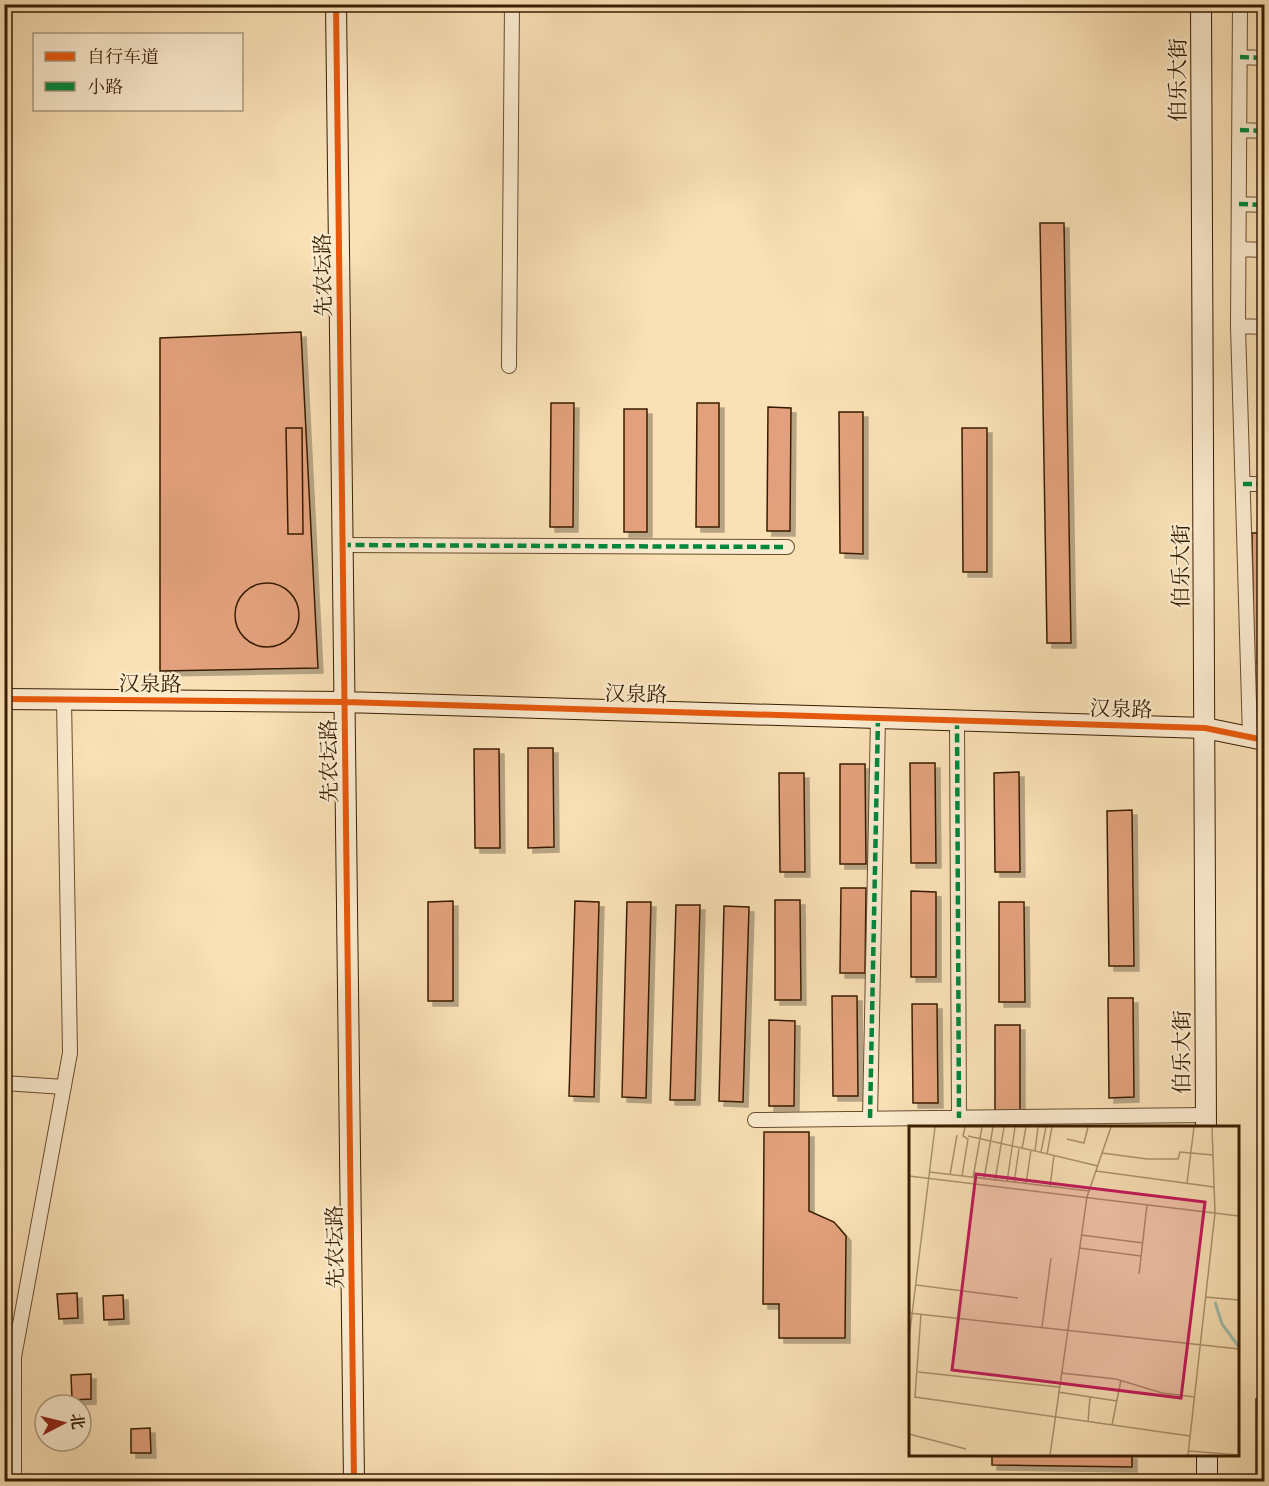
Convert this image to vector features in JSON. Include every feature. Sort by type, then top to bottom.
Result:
[{"type":"street","name":"先农坛路","points":[[336,4],[354,1482]]},
{"type":"street","points":[[509,366],[512,4]]},
{"type":"street","name":"伯乐大街","points":[[1201,4],[1206,1121]]},
{"type":"street","points":[[1240,4],[1238,326],[1243,484],[1257,739]]},
{"type":"street","points":[[1240,57],[1264,58]]},
{"type":"street","points":[[1240,130],[1264,131]]},
{"type":"street","points":[[1239,204],[1264,205]]},
{"type":"street","points":[[1239,249],[1264,250]]},
{"type":"street","points":[[1238,326],[1264,327]]},
{"type":"street","points":[[1243,484],[1264,484]]},
{"type":"street","points":[[342,545],[787,547]]},
{"type":"street","name":"汉泉路","points":[[4,699],[345,702],[957,720],[1205,728],[1257,739]]},
{"type":"street","points":[[14,1482],[14,1357],[70,1053],[64,699]]},
{"type":"street","points":[[870,1118],[878,718]]},
{"type":"street","points":[[957,720],[959,1118]]},
{"type":"street","points":[[4,1083],[64,1087]]},
{"type":"street","points":[[755,1120],[959,1118],[1206,1121]]},
{"type":"street","points":[[1207,1456],[1207,1482]]},
{"type":"building","points":[[1040,223],[1064,223],[1071,643],[1047,643]]},
{"type":"building","points":[[301,332],[318,668],[160,671],[160,338]]},
{"type":"building","points":[[551,403],[574,403],[573,527],[550,527]]},
{"type":"building","points":[[697,403],[719,403],[719,527],[696,527]]},
{"type":"building","points":[[768,407],[791,408],[790,531],[767,531]]},
{"type":"building","points":[[624,409],[647,409],[647,532],[624,532]]},
{"type":"building","points":[[839,412],[863,412],[863,554],[840,553]]},
{"type":"building","points":[[286,428],[302,428],[303,534],[288,534]]},
{"type":"building","points":[[962,428],[987,428],[987,572],[963,572]]},
{"type":"building","points":[[1252,533],[1264,533],[1264,663],[1254,662]]},
{"type":"building","points":[[261,583],[273,583],[290,592],[297,603],[299,615],[297,627],[290,638],[273,647],[261,647],[249,642],[240,633],[235,621],[235,609],[240,597],[249,588]]},
{"type":"building","points":[[528,748],[553,748],[554,847],[528,848]]},
{"type":"building","points":[[474,749],[499,749],[500,848],[475,848]]},
{"type":"building","points":[[910,763],[935,763],[936,863],[911,863]]},
{"type":"building","points":[[840,764],[865,764],[866,864],[840,864]]},
{"type":"building","points":[[1019,772],[1020,872],[995,872],[994,773]]},
{"type":"building","points":[[779,773],[804,773],[805,872],[780,872]]},
{"type":"building","points":[[1132,810],[1134,966],[1109,966],[1107,811]]},
{"type":"building","points":[[841,888],[866,888],[865,973],[840,973]]},
{"type":"building","points":[[911,891],[936,892],[936,977],[911,977]]},
{"type":"building","points":[[775,900],[800,900],[801,1000],[775,1000]]},
{"type":"building","points":[[453,901],[453,1001],[428,1001],[428,902]]},
{"type":"building","points":[[575,901],[599,902],[594,1097],[569,1096]]},
{"type":"building","points":[[627,902],[651,902],[646,1098],[622,1097]]},
{"type":"building","points":[[999,902],[1024,902],[1025,1002],[999,1002]]},
{"type":"building","points":[[676,905],[700,905],[695,1100],[670,1100]]},
{"type":"building","points":[[724,906],[749,907],[743,1102],[719,1101]]},
{"type":"building","points":[[832,996],[857,996],[858,1096],[833,1096]]},
{"type":"building","points":[[1108,998],[1133,998],[1134,1097],[1109,1098]]},
{"type":"building","points":[[912,1004],[937,1004],[938,1103],[913,1103]]},
{"type":"building","points":[[769,1020],[795,1021],[794,1106],[769,1106]]},
{"type":"building","points":[[995,1025],[1020,1025],[1020,1111],[995,1111]]},
{"type":"building","points":[[764,1132],[809,1132],[809,1211],[834,1222],[846,1236],[845,1338],[779,1338],[779,1304],[763,1304]]},
{"type":"building","points":[[77,1293],[78,1318],[59,1319],[57,1294]]},
{"type":"building","points":[[123,1295],[124,1319],[104,1320],[103,1296]]},
{"type":"building","points":[[91,1374],[91,1393],[72,1393],[71,1375]]},
{"type":"building","points":[[1256,1399],[1264,1399],[1264,1482],[1256,1482]]},
{"type":"building","points":[[150,1428],[151,1453],[131,1453],[131,1429]]},
{"type":"building","points":[[992,1456],[1132,1456],[1132,1467],[992,1465]]},
{"type":"marked path","points":[[1240,57],[1264,58]]},
{"type":"marked path","points":[[1240,130],[1264,131]]},
{"type":"marked path","points":[[1239,204],[1264,205]]},
{"type":"marked path","points":[[1243,484],[1264,484]]},
{"type":"marked path","points":[[342,545],[787,547]]},
{"type":"marked path","points":[[870,1118],[878,718]]},
{"type":"marked path","points":[[957,720],[959,1118]]},
{"type":"cycle path","points":[[336,4],[354,1482]]},
{"type":"cycle path","points":[[4,699],[345,702],[1205,728],[1264,740]]}]
